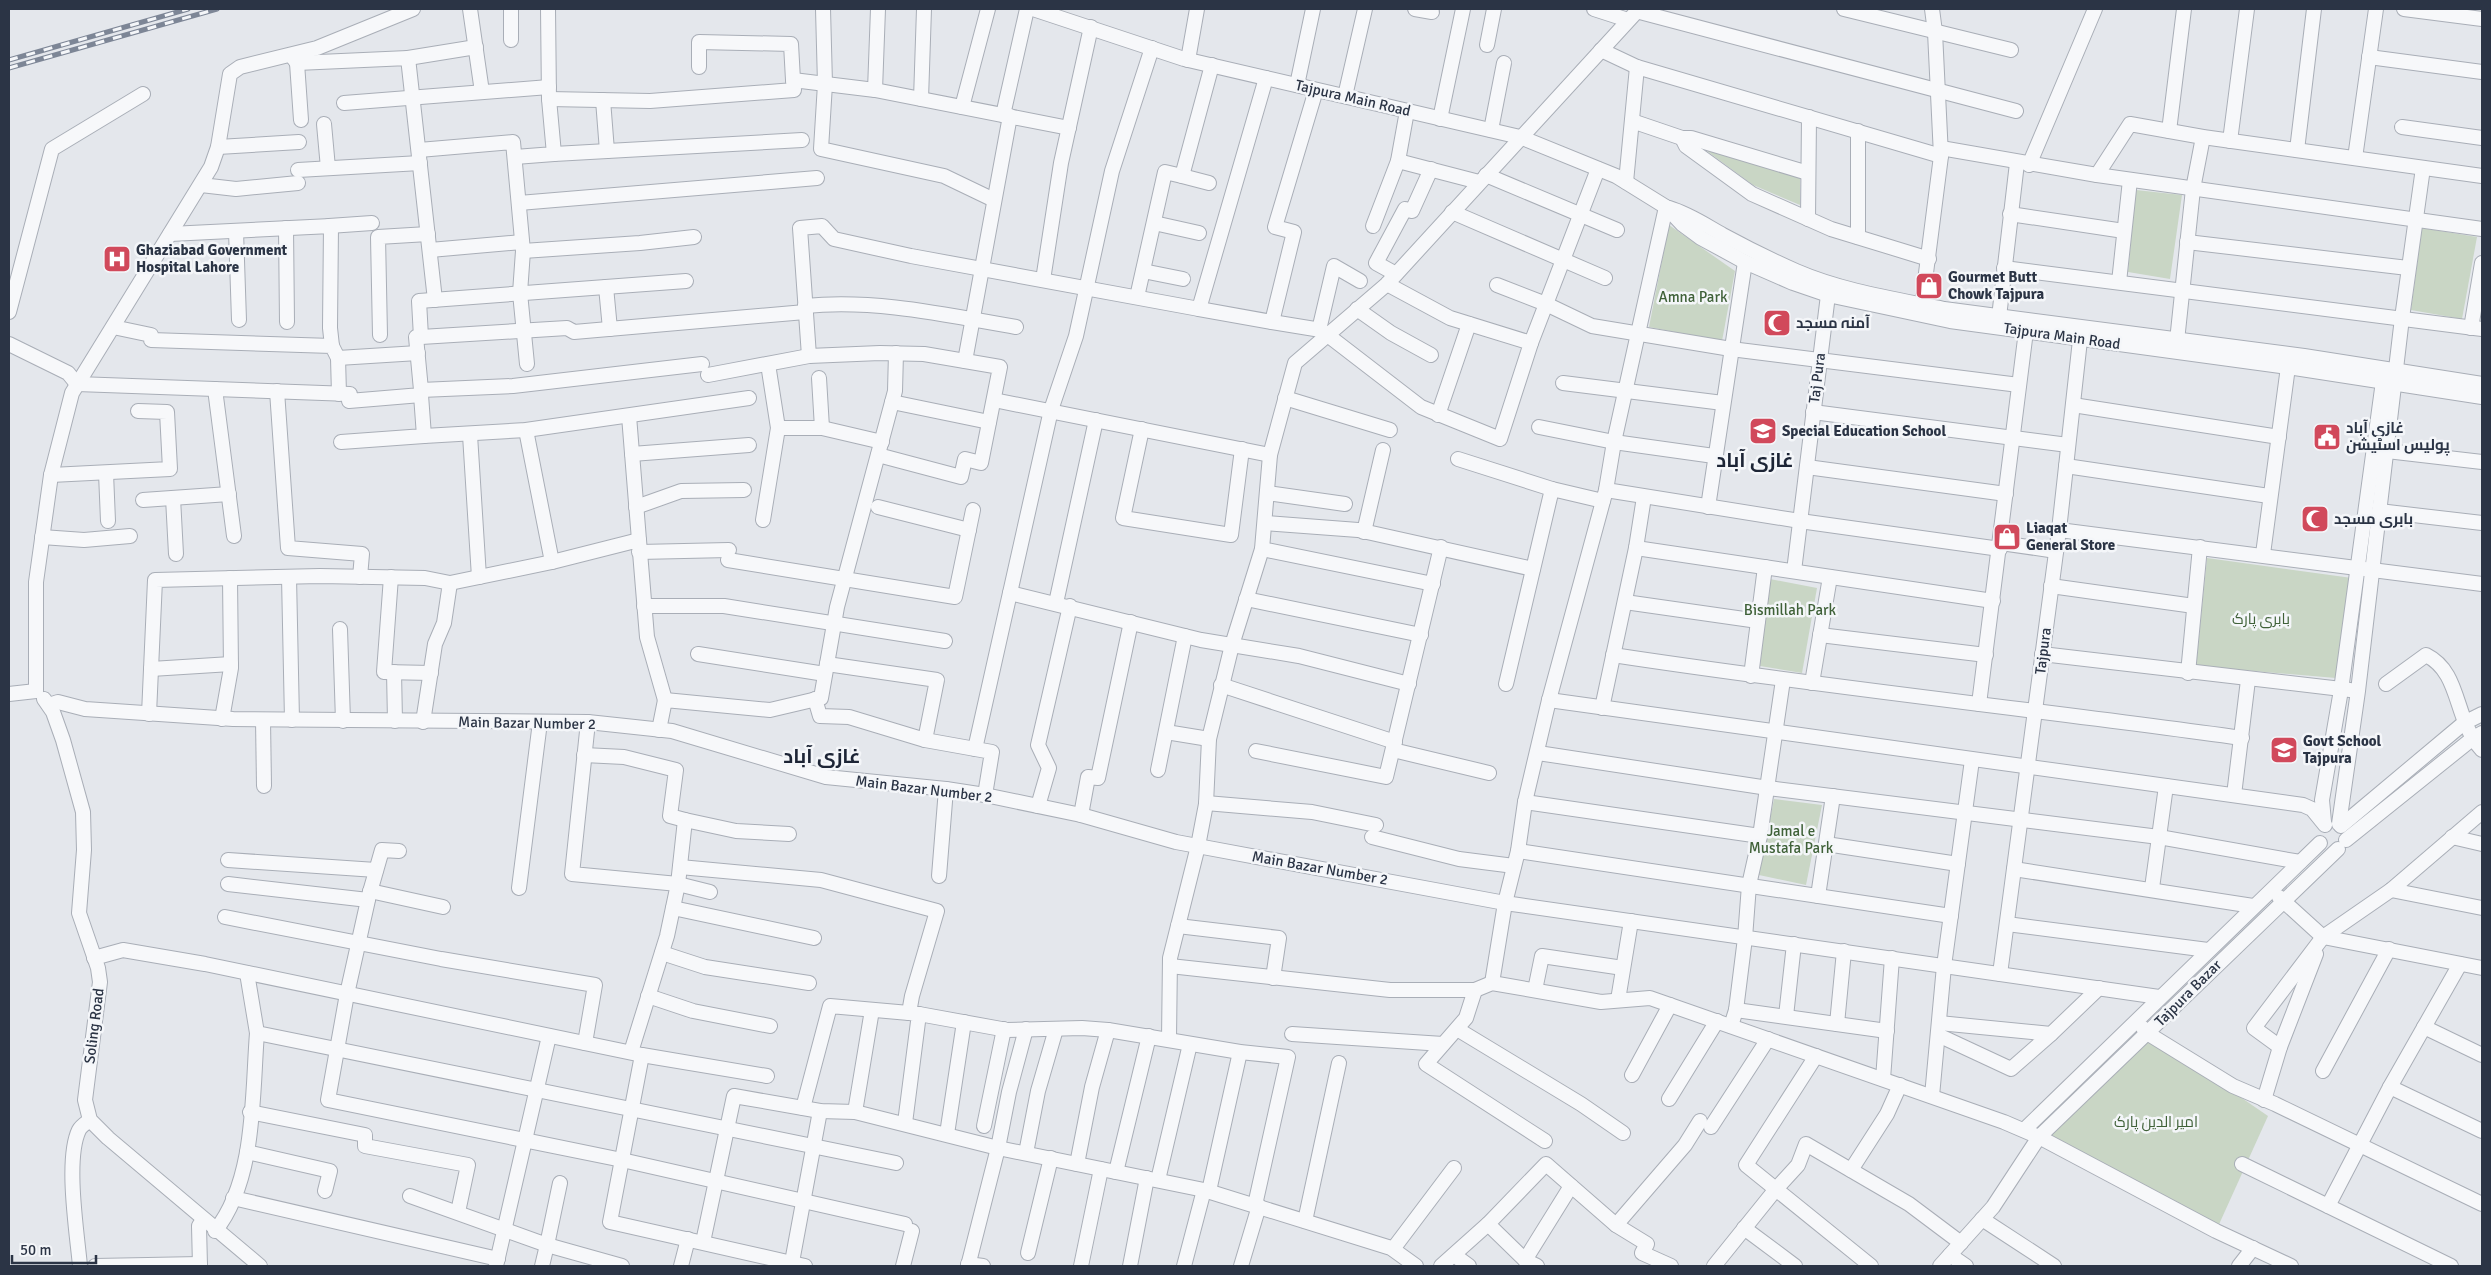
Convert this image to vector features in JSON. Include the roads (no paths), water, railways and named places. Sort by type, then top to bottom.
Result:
[{"type":"street","points":[[294,59],[316,48],[413,9]]},
{"type":"street","points":[[470,9],[482,92]]},
{"type":"street","points":[[511,9],[511,40]]},
{"type":"street","points":[[548,9],[549,93],[554,154]]},
{"type":"street","points":[[823,9],[825,84],[821,149],[944,176],[994,200]]},
{"type":"street","points":[[875,90],[878,9]]},
{"type":"street","points":[[921,99],[924,9]]},
{"type":"street","points":[[962,107],[988,9]]},
{"type":"street","points":[[965,361],[1027,9]]},
{"type":"street","name":"Tajpura Main Road","points":[[1033,9],[1188,60],[1520,137],[1626,182],[1666,207],[1682,224],[1701,238],[1745,262],[1793,283],[1828,295],[1921,310],[2026,331],[2178,341],[2304,356],[2482,397]]},
{"type":"street","points":[[1188,60],[1197,9]]},
{"type":"street","points":[[1297,85],[1313,9]]},
{"type":"street","points":[[1344,96],[1365,9]]},
{"type":"street","points":[[1414,9],[1432,12]]},
{"type":"street","points":[[1440,119],[1463,9]]},
{"type":"street","points":[[1487,45],[1494,9]]},
{"type":"street","points":[[1594,9],[1634,14],[2016,111]]},
{"type":"street","points":[[1844,9],[2011,50]]},
{"type":"street","points":[[1921,310],[1929,259],[1941,152],[1939,90],[1932,9]]},
{"type":"street","points":[[1999,317],[2010,214],[2023,164],[2095,9]]},
{"type":"street","points":[[2169,131],[2184,9]]},
{"type":"street","points":[[2230,141],[2247,9]]},
{"type":"street","points":[[2296,150],[2314,9]]},
{"type":"street","points":[[2354,158],[2376,9]]},
{"type":"street","points":[[2404,9],[2482,19]]},
{"type":"street","points":[[1169,1039],[1170,966],[1206,803],[1209,739],[1220,685],[1262,549],[1270,455],[1295,363],[1323,332],[1357,309],[1391,279],[1634,14]]},
{"type":"street","points":[[1043,280],[1061,163],[1091,27]]},
{"type":"street","points":[[344,103],[482,92],[549,93],[603,100],[650,101],[794,90],[791,44],[699,42],[699,68]]},
{"type":"street","points":[[9,694],[36,691],[36,582],[51,476],[72,393],[201,185],[218,147],[230,74],[240,67],[294,59],[408,58],[476,47]]},
{"type":"street","points":[[975,749],[1051,410],[1076,336],[1112,171],[1152,48]]},
{"type":"street","points":[[1601,50],[1637,68],[1858,131],[1941,152],[2097,176],[2482,228]]},
{"type":"street","points":[[2369,57],[2482,72]]},
{"type":"street","points":[[408,58],[435,300]]},
{"type":"street","points":[[294,59],[301,120]]},
{"type":"street","points":[[1491,130],[1504,63]]},
{"type":"street","points":[[1182,176],[1212,65]]},
{"type":"street","points":[[1626,182],[1637,68]]},
{"type":"street","points":[[1199,309],[1266,78]]},
{"type":"street","points":[[793,80],[875,90],[1069,128]]},
{"type":"street","points":[[1272,322],[1294,232],[1275,227],[1316,90]]},
{"type":"street","points":[[9,312],[52,149],[143,94]]},
{"type":"street","points":[[603,100],[607,151]]},
{"type":"street","points":[[1373,226],[1398,160],[1407,111]]},
{"type":"street","points":[[1808,219],[1809,117]]},
{"type":"street","points":[[1632,121],[1682,138],[1691,138],[1808,173]]},
{"type":"street","points":[[324,124],[328,168]]},
{"type":"street","points":[[2097,176],[2130,124],[2203,138],[2482,176]]},
{"type":"street","points":[[2402,127],[2482,138]]},
{"type":"street","points":[[1858,131],[1858,237]]},
{"type":"street","points":[[1682,138],[1686,146],[1752,194],[1808,219],[1929,259]]},
{"type":"street","points":[[2178,341],[2193,189],[2203,138]]},
{"type":"street","points":[[515,157],[802,140]]},
{"type":"street","points":[[218,147],[299,142]]},
{"type":"street","points":[[201,185],[236,189],[328,168],[513,142],[522,246],[520,293],[527,364]]},
{"type":"street","points":[[1398,160],[1431,169],[1483,178],[1617,230]]},
{"type":"street","points":[[2335,825],[2322,800],[2341,690],[2358,566],[2390,376],[2402,318],[2422,168]]},
{"type":"street","points":[[1431,169],[1412,211],[1405,209],[1376,263],[1391,279],[1450,318],[1531,342]]},
{"type":"street","points":[[810,356],[800,228],[822,226],[834,239],[1323,332],[1421,407],[1500,439],[1531,342],[1598,169]]},
{"type":"street","points":[[1138,297],[1165,172],[1209,183]]},
{"type":"street","points":[[519,203],[817,178]]},
{"type":"street","points":[[2119,282],[2130,180]]},
{"type":"street","points":[[1492,983],[1506,903],[1518,851],[1525,802],[1549,700],[1604,495],[1666,207]]},
{"type":"street","name":"Tajpura Main Road","points":[[1666,207],[1689,214],[1747,248],[1798,272],[1921,310],[1999,317],[2080,334],[2288,367],[2482,384]]},
{"type":"street","points":[[1452,212],[1562,262],[1605,278]]},
{"type":"street","points":[[2010,214],[2124,231]]},
{"type":"street","points":[[170,234],[372,223]]},
{"type":"street","points":[[1154,223],[1199,233]]},
{"type":"street","points":[[329,226],[331,226],[330,328],[335,352],[339,394]]},
{"type":"street","points":[[286,228],[287,322]]},
{"type":"street","points":[[236,231],[239,320]]},
{"type":"street","points":[[380,335],[378,237],[428,234]]},
{"type":"street","points":[[430,250],[640,243],[694,237]]},
{"type":"street","points":[[2187,242],[2408,268]]},
{"type":"street","points":[[1708,507],[1714,456],[1745,262]]},
{"type":"street","points":[[2004,268],[2476,329],[2482,263]]},
{"type":"street","points":[[1323,332],[1334,266],[1360,281]]},
{"type":"street","points":[[1143,271],[1183,279]]},
{"type":"street","points":[[422,337],[419,301],[686,281]]},
{"type":"street","points":[[1497,285],[1546,304],[1592,326],[1731,350],[2019,384]]},
{"type":"street","points":[[606,287],[610,329]]},
{"type":"street","name":"Taj Pura","points":[[1794,571],[1828,295]]},
{"type":"street","points":[[424,436],[416,337],[524,330],[538,332],[567,328],[574,332],[805,309],[838,303],[889,305],[1016,327]]},
{"type":"street","points":[[1357,309],[1391,333],[1431,355]]},
{"type":"street","points":[[1438,415],[1469,324]]},
{"type":"street","points":[[113,327],[151,335],[151,340],[335,352],[418,353]]},
{"type":"street","points":[[1980,704],[2026,331]]},
{"type":"street","name":"Tajpura","points":[[2000,974],[2059,530],[2080,334]]},
{"type":"street","points":[[9,344],[68,373],[77,384],[350,394],[349,401],[421,393],[768,364],[810,356],[924,354],[1000,367],[982,463],[965,460],[961,477],[822,428],[778,428]]},
{"type":"street","points":[[665,700],[770,710],[821,698],[834,625],[845,579],[892,402],[897,376],[896,353]]},
{"type":"street","points":[[762,520],[778,428],[768,364]]},
{"type":"street","points":[[2263,554],[2288,367]]},
{"type":"street","points":[[2335,825],[2358,691],[2387,451],[2390,376]]},
{"type":"street","points":[[819,378],[822,428]]},
{"type":"street","points":[[1563,383],[1723,404]]},
{"type":"street","points":[[215,389],[234,536]]},
{"type":"street","points":[[277,391],[288,548],[362,554],[360,577]]},
{"type":"street","points":[[341,442],[526,430],[749,398]]},
{"type":"street","points":[[1284,398],[1390,430]]},
{"type":"street","points":[[994,400],[1270,455]]},
{"type":"street","points":[[892,402],[990,422]]},
{"type":"street","points":[[2073,405],[2279,437]]},
{"type":"street","points":[[51,476],[170,469],[167,412],[138,411]]},
{"type":"street","points":[[1813,412],[2068,445]]},
{"type":"street","points":[[629,416],[647,638],[665,700],[659,730]]},
{"type":"street","points":[[1038,806],[1049,768],[1038,745],[1096,420]]},
{"type":"street","points":[[1540,427],[1614,442],[1714,456]]},
{"type":"street","points":[[1142,429],[1123,518],[1232,535],[1242,449]]},
{"type":"street","points":[[526,430],[552,562]]},
{"type":"street","points":[[470,435],[479,577]]},
{"type":"street","points":[[632,454],[749,445]]},
{"type":"street","points":[[1364,532],[1382,450]]},
{"type":"street","points":[[2387,451],[2482,462]]},
{"type":"street","points":[[1458,459],[1552,489],[1644,497],[1800,521],[2000,546],[2056,551]]},
{"type":"street","points":[[2066,466],[2270,496]]},
{"type":"street","points":[[1807,467],[2006,494]]},
{"type":"street","points":[[106,473],[108,521]]},
{"type":"street","points":[[1506,684],[1552,489]]},
{"type":"street","points":[[636,506],[681,491],[744,490]]},
{"type":"street","points":[[1268,493],[1345,504]]},
{"type":"street","points":[[143,500],[229,494]]},
{"type":"street","points":[[1602,708],[1636,548],[1644,497]]},
{"type":"street","points":[[173,498],[176,554]]},
{"type":"street","points":[[878,507],[969,530]]},
{"type":"street","points":[[149,714],[155,580],[391,577],[425,578],[450,583],[639,546],[729,555],[845,579],[956,597],[973,510]]},
{"type":"street","points":[[2379,511],[2482,523]]},
{"type":"street","points":[[1265,523],[1364,532],[1441,547],[1533,569]]},
{"type":"street","points":[[2059,530],[2358,566],[2482,584]]},
{"type":"street","points":[[42,537],[84,540],[130,536]]},
{"type":"street","points":[[1256,752],[1386,777],[1410,684],[1441,547]]},
{"type":"street","points":[[2188,673],[2200,547]]},
{"type":"street","points":[[1636,548],[1993,601]]},
{"type":"street","points":[[1262,549],[1432,584]]},
{"type":"street","points":[[1751,676],[1765,567]]},
{"type":"street","points":[[289,577],[292,720]]},
{"type":"street","points":[[391,577],[384,672],[431,673]]},
{"type":"street","points":[[1812,683],[1830,577]]},
{"type":"street","points":[[222,719],[230,664],[230,578]]},
{"type":"street","points":[[423,722],[436,644],[444,623],[450,583]]},
{"type":"street","points":[[2051,586],[2194,606]]},
{"type":"street","points":[[1010,593],[1185,636],[1299,656],[1410,684]]},
{"type":"street","points":[[1246,599],[1421,635]]},
{"type":"street","points":[[1625,602],[1758,621]]},
{"type":"street","points":[[644,606],[724,606],[834,625],[945,641]]},
{"type":"street","points":[[1081,815],[1088,777],[1098,778],[1131,622]]},
{"type":"street","points":[[340,629],[344,721]]},
{"type":"street","points":[[1820,635],[1986,655]]},
{"type":"street","points":[[1158,770],[1185,636]]},
{"type":"street","points":[[698,654],[937,680],[925,740]]},
{"type":"street","points":[[2042,654],[2188,673],[2358,691]]},
{"type":"street","points":[[1613,655],[1751,676],[2035,709],[2242,738]]},
{"type":"street","points":[[2386,684],[2426,655],[2436,660],[2448,673],[2464,723],[2477,736],[2482,750]]},
{"type":"street","points":[[151,669],[230,664]]},
{"type":"street","points":[[394,672],[395,721]]},
{"type":"street","points":[[1731,1026],[1736,1010],[1745,938],[1749,885],[1768,788],[1783,680]]},
{"type":"street","points":[[2234,795],[2248,680]]},
{"type":"street","points":[[1220,685],[1394,746],[1489,773]]},
{"type":"street","name":"Soling Road","points":[[36,691],[49,705],[71,765],[83,812],[84,850],[79,913],[100,982],[85,1100],[90,1120]]},
{"type":"street","points":[[815,699],[820,716],[849,717],[925,740],[992,752],[985,795]]},
{"type":"street","points":[[1549,700],[2027,768],[2234,795],[2308,807],[2315,812],[2335,825],[2346,832],[2342,845],[2328,849],[2320,843],[2319,833],[2335,825],[2464,723],[2482,714]]},
{"type":"street","name":"Main Bazar Number 2","points":[[49,705],[58,702],[85,709],[222,719],[588,722],[672,731],[826,777],[946,789],[985,795],[1081,815],[1198,846],[1506,903],[2159,997]]},
{"type":"street","points":[[263,720],[264,786]]},
{"type":"street","points":[[519,888],[540,722]]},
{"type":"street","points":[[588,722],[572,874],[678,884],[710,892]]},
{"type":"street","points":[[1166,732],[1209,739]]},
{"type":"street","name":"Tajpura Bazar","points":[[1940,1266],[1993,1207],[2039,1137],[2342,845],[2477,736]]},
{"type":"street","points":[[1538,753],[1768,788],[2159,838],[2300,862]]},
{"type":"street","points":[[584,755],[624,757],[676,770],[670,816],[736,831],[789,834]]},
{"type":"street","points":[[1932,1096],[1944,966],[1972,760]]},
{"type":"street","points":[[2152,888],[2166,786]]},
{"type":"street","points":[[939,876],[946,789]]},
{"type":"street","points":[[1818,896],[1833,796]]},
{"type":"street","points":[[1525,802],[1760,836]]},
{"type":"street","points":[[1206,803],[1312,812],[1459,859],[1514,866]]},
{"type":"street","points":[[2280,1047],[2254,1028],[2323,937],[2390,890],[2482,812]]},
{"type":"street","points":[[686,820],[673,908],[662,953],[648,996],[636,1054],[632,1109],[610,1222],[806,1266]]},
{"type":"street","points":[[2452,837],[2482,844]]},
{"type":"street","name":"Tajpura Bazar","points":[[2024,1130],[2137,1022],[2159,997],[2320,843]]},
{"type":"street","points":[[1826,844],[1958,864]]},
{"type":"street","points":[[399,851],[382,850],[376,870],[347,994],[328,1100],[622,1160],[803,1201],[908,1228],[903,1266]]},
{"type":"street","points":[[1518,851],[1951,916]]},
{"type":"street","points":[[228,860],[376,870]]},
{"type":"street","points":[[680,867],[821,880],[937,911],[912,996],[914,1013],[905,1123]]},
{"type":"street","points":[[2014,869],[2152,888],[2253,906]]},
{"type":"street","points":[[228,884],[369,895],[443,907]]},
{"type":"street","points":[[2271,890],[2323,937],[2482,968]]},
{"type":"street","points":[[2390,890],[2482,908]]},
{"type":"street","points":[[673,908],[814,938]]},
{"type":"street","points":[[225,916],[358,943],[595,985],[585,1043]]},
{"type":"street","points":[[1618,1000],[1631,920]]},
{"type":"street","points":[[2007,924],[2208,950]]},
{"type":"street","points":[[1178,926],[1279,938],[1273,978]]},
{"type":"street","points":[[2264,1100],[2280,1047],[2323,937]]},
{"type":"street","points":[[1786,1016],[1794,944]]},
{"type":"street","points":[[2323,1071],[2389,949]]},
{"type":"street","points":[[94,958],[123,950],[247,973],[636,1054],[767,1076]]},
{"type":"street","points":[[1837,1024],[1844,951]]},
{"type":"street","points":[[662,953],[705,967],[809,983]]},
{"type":"street","points":[[1535,990],[1542,956],[1623,968]]},
{"type":"street","points":[[1883,1079],[1892,958]]},
{"type":"street","points":[[2328,1206],[2390,1087],[2460,964]]},
{"type":"street","points":[[1170,966],[1390,990],[1475,990],[1492,983],[1601,1002],[1650,998],[2024,1130],[2216,1231],[2291,1266]]},
{"type":"street","points":[[215,1231],[222,1222],[233,1198],[247,1152],[256,1033],[247,973]]},
{"type":"street","points":[[1938,1029],[2011,1069],[2099,988]]},
{"type":"street","points":[[1475,990],[1466,1018],[1426,1064],[1545,1141]]},
{"type":"street","points":[[648,996],[694,1010],[770,1026]]},
{"type":"street","points":[[1632,1075],[1670,1005]]},
{"type":"street","points":[[802,1108],[830,1006],[914,1013],[1004,1029],[1108,1030],[1288,1058],[1257,1206],[1241,1266]]},
{"type":"street","points":[[856,1112],[872,1010]]},
{"type":"street","points":[[1736,1010],[1887,1031]]},
{"type":"street","points":[[1669,1099],[1717,1021]]},
{"type":"street","points":[[947,1134],[964,1022]]},
{"type":"street","points":[[2137,1022],[2147,1033],[2233,1086],[2482,1204]]},
{"type":"street","points":[[2424,1028],[2482,1055]]},
{"type":"street","points":[[984,1126],[1004,1029]]},
{"type":"street","points":[[1026,1153],[1038,1091],[1056,1029]]},
{"type":"street","points":[[1457,1029],[1581,1104],[1623,1133]]},
{"type":"street","points":[[1938,1029],[2051,1034]]},
{"type":"street","points":[[983,1266],[968,1265],[998,1148],[1008,1092],[1026,1030]]},
{"type":"street","points":[[1076,1164],[1092,1086],[1108,1030]]},
{"type":"street","points":[[256,1033],[337,1051],[896,1163]]},
{"type":"street","points":[[1292,1034],[1443,1044]]},
{"type":"street","points":[[233,1198],[497,1263],[549,1036]]},
{"type":"street","points":[[1116,1172],[1149,1036]]},
{"type":"street","points":[[1616,1225],[1685,1145],[1706,1124],[1768,1039]]},
{"type":"street","points":[[1130,1266],[1190,1044]]},
{"type":"street","points":[[1184,1266],[1207,1191],[1240,1052]]},
{"type":"street","points":[[1816,1056],[1746,1165],[1871,1266]]},
{"type":"street","points":[[1305,1221],[1339,1063]]},
{"type":"street","points":[[1851,1170],[1887,1114],[1900,1085]]},
{"type":"street","points":[[2390,1087],[2482,1130]]},
{"type":"street","points":[[703,1242],[734,1096],[820,1111],[856,1112],[998,1148],[1207,1191],[1393,1249],[1416,1266]]},
{"type":"street","points":[[792,1262],[820,1111]]},
{"type":"street","points":[[250,1112],[364,1135],[365,1146],[468,1165],[458,1212]]},
{"type":"street","points":[[80,1266],[73,1188],[74,1150],[80,1128],[90,1120],[108,1138],[215,1231],[260,1266]]},
{"type":"street","points":[[1714,1266],[1776,1189],[1798,1165],[1806,1144],[1908,1204],[1961,1243]]},
{"type":"street","points":[[247,1152],[330,1172],[325,1191]]},
{"type":"street","points":[[1028,1253],[1050,1158]]},
{"type":"street","points":[[1441,1266],[1488,1224],[1546,1164],[1616,1225],[1647,1244],[1642,1253],[1671,1266]]},
{"type":"street","points":[[2242,1164],[2450,1266]]},
{"type":"street","points":[[1393,1249],[1454,1168]]},
{"type":"street","points":[[1081,1266],[1102,1169]]},
{"type":"street","points":[[542,1266],[560,1183]]},
{"type":"street","points":[[1488,1224],[1531,1263],[1571,1186]]},
{"type":"street","points":[[410,1196],[547,1245],[622,1266]]},
{"type":"street","points":[[1982,1219],[2054,1266]]},
{"type":"street","points":[[94,1266],[200,1265],[199,1226],[203,1220]]},
{"type":"street","points":[[1744,1228],[1795,1266]]},
{"type":"street","points":[[681,1266],[688,1239]]},
{"type":"street","points":[[2239,1266],[2253,1248]]},
{"type":"street","points":[[1454,1254],[1469,1266]]},
{"type":"street","points":[[1950,1255],[1966,1266]]},
{"type":"railway","points":[[9,60],[188,9]]},
{"type":"railway","points":[[9,68],[217,9]]},
{"type":"place","name":"Ghaziabad Government Hospital Lahore","points":[[117,259]]},
{"type":"place","name":"Gourmet Butt Chowk Tajpura","points":[[1929,286]]},
{"type":"place","name":"آمنہ مسجد","points":[[1777,323]]},
{"type":"place","name":"Special Education School","points":[[1763,431]]},
{"type":"place","name":"غازی آباد پولیس اسٹیشن","points":[[2327,437]]},
{"type":"place","name":"بابری مسجد","points":[[2315,519]]},
{"type":"place","name":"Liaqat General Store","points":[[2007,537]]},
{"type":"place","name":"Govt School Tajpura","points":[[2284,750]]},
{"type":"district","name":"غازى آباد","points":[[1755,460]]},
{"type":"district","name":"غازى آباد","points":[[822,756]]},
{"type":"park label","name":"Amna Park","points":[[1693,297]]},
{"type":"park label","name":"Bismillah Park","points":[[1790,610]]},
{"type":"park label","name":"بابری پارک","points":[[2261,619]]},
{"type":"park label","name":"Jamal e Mustafa Park","points":[[1791,840]]},
{"type":"park label","name":"امیر الدین پارک","points":[[2156,1122]]}]
